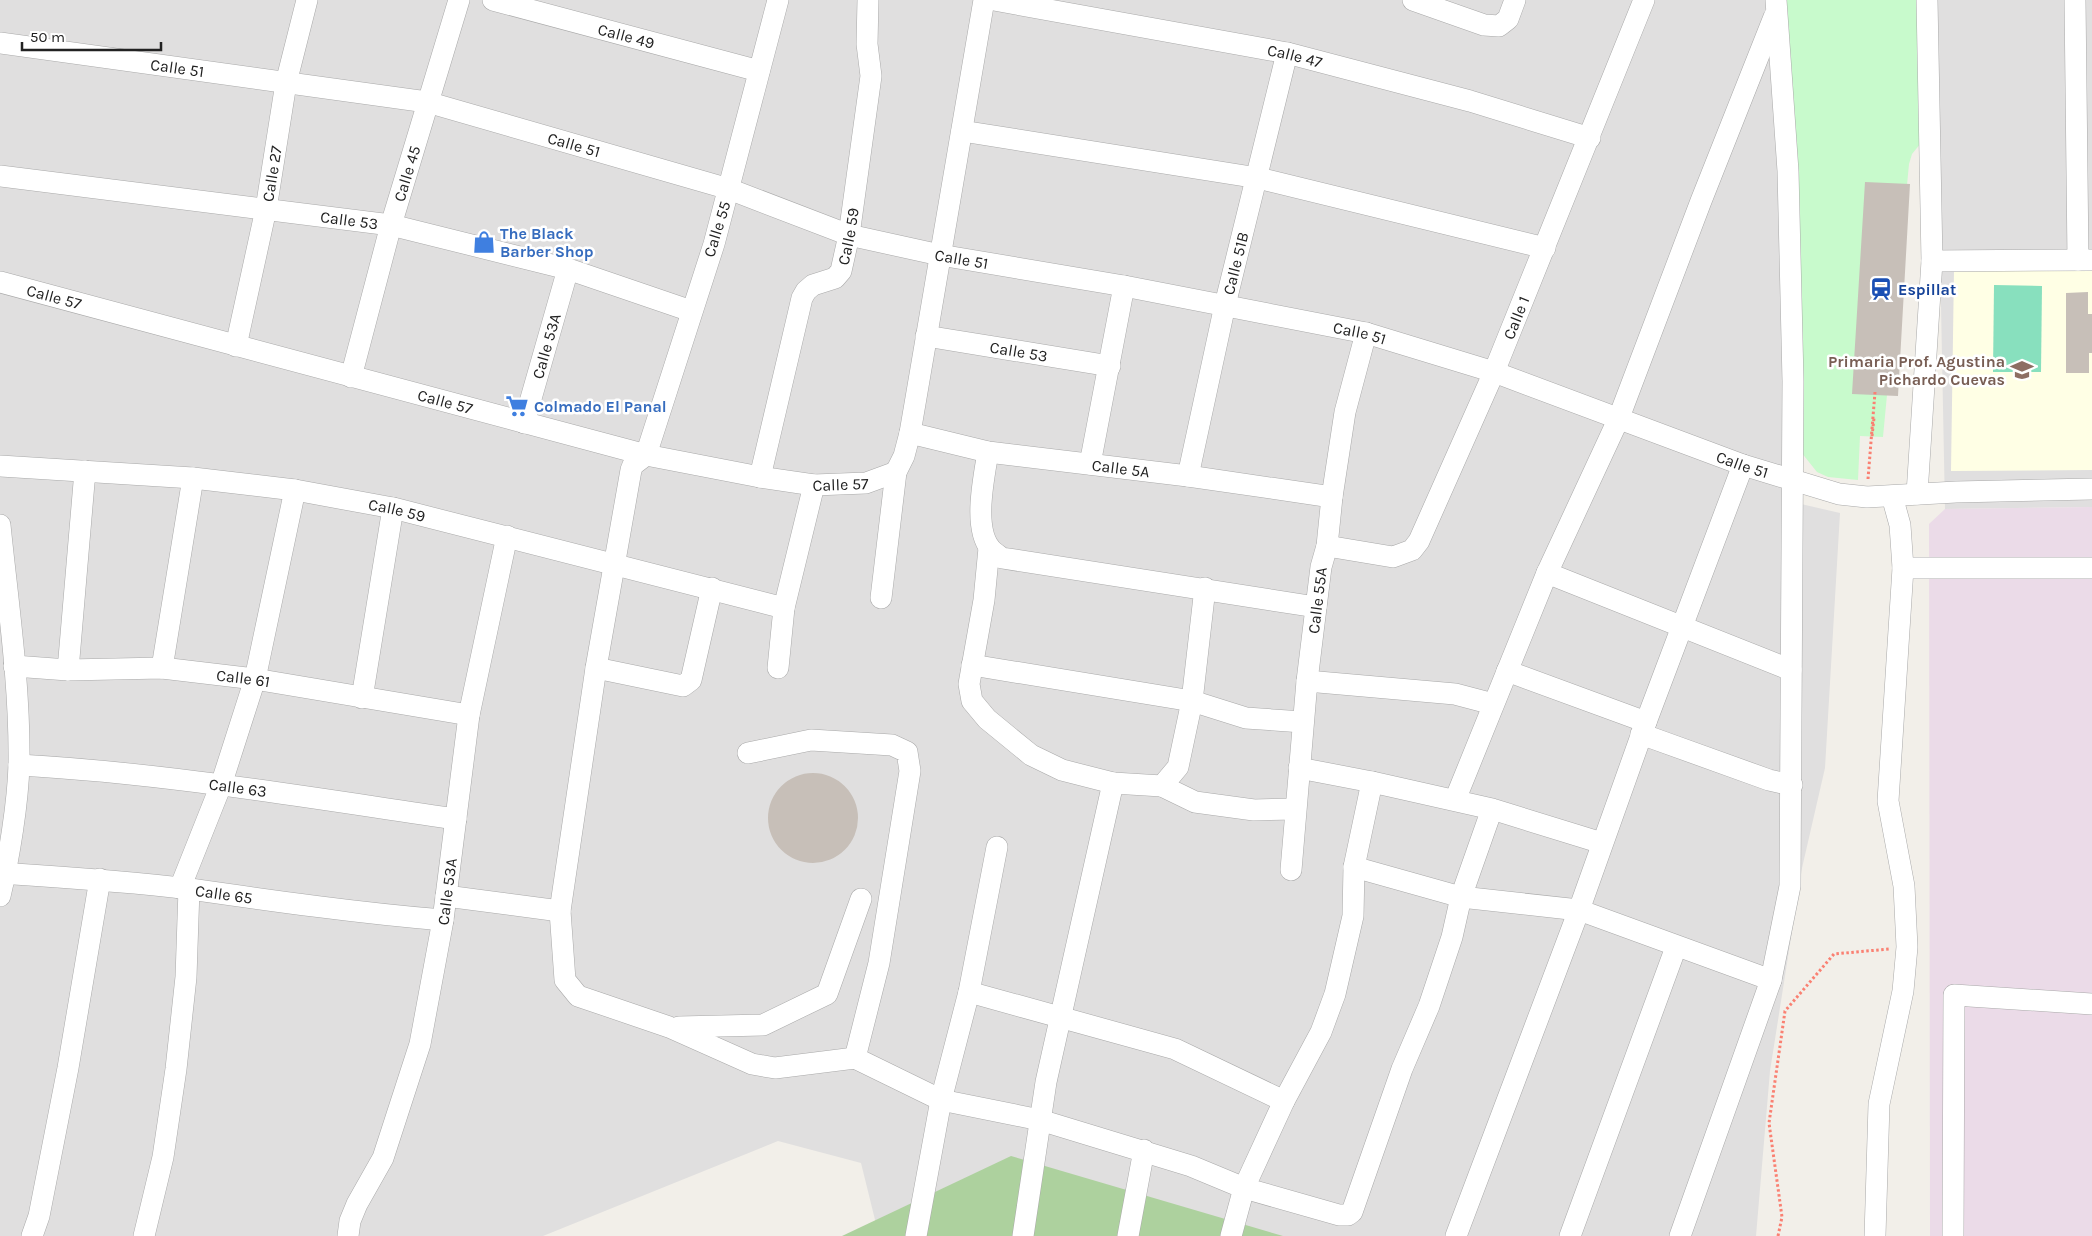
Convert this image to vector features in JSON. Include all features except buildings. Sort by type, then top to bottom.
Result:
[{"type":"street","name":"Calle 27","points":[[236,346],[266,209],[286,83],[307,0]]},
{"type":"street","name":"Calle 45","points":[[351,377],[427,102],[459,0]]},
{"type":"street","name":"Calle 49","points":[[493,0],[760,71]]},
{"type":"street","name":"Calle 55","points":[[646,455],[729,189],[778,0]]},
{"type":"street","name":"Calle 59","points":[[760,478],[802,298],[806,290],[813,285],[835,278],[841,271],[849,235],[871,76],[867,44],[868,0]]},
{"type":"street","points":[[881,598],[896,472],[904,456],[910,433],[984,0]]},
{"type":"street","name":"Calle 47","points":[[994,0],[1287,53],[1470,101],[1590,138]]},
{"type":"street","points":[[1413,0],[1484,25],[1499,26],[1508,19],[1515,0]]},
{"type":"street","name":"Calle 1","points":[[1327,546],[1393,557],[1412,550],[1419,540],[1494,372],[1590,138],[1644,0]]},
{"type":"street","points":[[1917,494],[1932,261],[1927,0]]},
{"type":"street","points":[[1932,261],[2085,260],[2075,0]]},
{"type":"street","points":[[1455,800],[1547,572],[1618,420],[1700,201],[1776,7]]},
{"type":"street","points":[[1680,1236],[1771,980],[1790,886],[1792,785],[1792,481],[1788,171],[1776,7]]},
{"type":"street","name":"Calle 51","points":[[0,43],[427,102],[729,189],[849,235],[940,255],[1124,286],[1366,333],[1494,372],[1618,420],[1743,465],[1840,494],[1867,497],[2092,489]]},
{"type":"street","name":"Calle 51B","points":[[1188,476],[1225,305],[1258,178],[1287,53]]},
{"type":"street","points":[[962,131],[1258,178],[1545,248]]},
{"type":"street","name":"Calle 53","points":[[0,176],[392,225],[568,269],[691,311]]},
{"type":"street","name":"Calle 53A","points":[[524,423],[568,269]]},
{"type":"street","name":"Calle 57","points":[[0,282],[646,455],[760,478],[814,485],[866,483],[896,472]]},
{"type":"street","points":[[1090,464],[1124,286]]},
{"type":"street","name":"Calle 55A","points":[[1291,870],[1307,681],[1321,567],[1327,546],[1332,497],[1345,412],[1366,333]]},
{"type":"street","name":"Calle 53","points":[[926,336],[1110,366]]},
{"type":"street","name":"Calle 5A","points":[[910,433],[988,452],[1188,476],[1332,497]]},
{"type":"street","points":[[988,452],[981,502],[983,532],[990,548],[1002,558],[1205,588],[1316,608]]},
{"type":"street","points":[[646,455],[633,465],[631,470],[613,565],[560,911],[564,980],[578,996],[669,1027],[752,1064],[775,1068],[855,1058],[941,1100],[1040,1120],[1144,1150],[1191,1166],[1244,1188],[1339,1215],[1348,1215],[1352,1212],[1402,1069],[1429,1006],[1452,937],[1461,897],[1492,809]]},
{"type":"street","points":[[1456,1236],[1579,910],[1643,728],[1743,465]]},
{"type":"street","name":"Calle 59","points":[[0,466],[193,478],[295,490],[393,508],[613,565],[712,588],[784,608]]},
{"type":"street","points":[[68,670],[85,471]]},
{"type":"street","points":[[162,668],[193,478]]},
{"type":"street","points":[[778,668],[784,608],[814,485]]},
{"type":"street","points":[[144,1236],[163,1157],[176,1069],[186,977],[184,889],[221,785],[255,679],[295,490]]},
{"type":"street","points":[[1875,1236],[1879,1104],[1903,991],[1907,947],[1904,886],[1888,801],[1889,753],[1903,568],[1900,525],[1892,496]]},
{"type":"street","points":[[362,698],[393,508]]},
{"type":"street","points":[[0,524],[14,666],[19,764],[0,896]]},
{"type":"street","name":"Calle 53A","points":[[348,1236],[350,1221],[357,1204],[382,1158],[420,1044],[443,920],[469,715],[507,536]]},
{"type":"street","points":[[990,548],[984,600],[968,684],[972,701],[986,719],[1004,735],[1031,755],[1062,770],[1113,783],[1162,786],[1195,802],[1254,810],[1295,809]]},
{"type":"street","points":[[1903,568],[2092,568]]},
{"type":"street","points":[[1547,572],[1682,628],[1791,670]]},
{"type":"street","points":[[596,668],[683,686],[687,684],[691,680],[712,588]]},
{"type":"street","points":[[1162,786],[1178,766],[1192,701],[1205,588]]},
{"type":"street","points":[[972,665],[1192,701],[1246,718],[1303,722]]},
{"type":"street","name":"Calle 61","points":[[14,666],[68,670],[162,668],[255,679],[469,715]]},
{"type":"street","points":[[1507,671],[1769,780],[1792,785]]},
{"type":"street","points":[[1307,681],[1455,694],[1493,704]]},
{"type":"street","points":[[748,753],[811,740],[892,745],[906,752],[910,772],[879,963],[855,1058]]},
{"type":"street","name":"Calle 63","points":[[19,764],[221,785],[456,819]]},
{"type":"street","points":[[1299,768],[1492,809],[1602,843]]},
{"type":"street","points":[[1231,1236],[1244,1188],[1284,1101],[1321,1032],[1335,994],[1353,916],[1354,867],[1372,782]]},
{"type":"street","points":[[1023,1236],[1046,1082],[1062,1019],[1113,783]]},
{"type":"street","points":[[916,1236],[941,1100],[969,992],[997,847]]},
{"type":"street","points":[[1354,867],[1461,897],[1579,910],[1676,947],[1771,980]]},
{"type":"street","name":"Calle 65","points":[[3,873],[100,879],[355,913],[443,920]]},
{"type":"street","points":[[32,1236],[39,1216],[66,1077],[100,879]]},
{"type":"street","points":[[446,896],[560,911]]},
{"type":"street","points":[[669,1027],[705,1028],[763,1025],[827,994],[861,898]]},
{"type":"street","points":[[1570,1236],[1676,947]]},
{"type":"street","points":[[969,992],[1175,1049],[1284,1101]]},
{"type":"street","points":[[1954,1236],[1954,995],[2092,1004]]},
{"type":"street","points":[[1128,1236],[1144,1150]]},
{"type":"path","points":[[1875,392],[1874,426],[1869,467],[1871,426],[1875,392]]},
{"type":"path","points":[[1778,1236],[1782,1216],[1769,1123],[1785,1010],[1834,954],[1907,947]]},
{"type":"shaded area","points":[[0,0],[1784,0],[1803,357],[1801,504],[1840,513],[1825,768],[1802,868],[1770,1071],[1756,1236],[879,1236],[861,1163],[778,1141],[543,1236],[0,1236]]},
{"type":"shaded area","points":[[1935,0],[2092,0],[2092,507],[1945,509]]},
{"type":"shaded area","name":"Primaria Prof. Agustina Pichardo Cuevas","points":[[2092,269],[2092,470],[1951,471],[1954,270]]},
{"type":"shaded area","points":[[2092,507],[2092,1236],[1930,1236],[1929,524],[1945,509]]},
{"type":"green space","points":[[1784,0],[1920,0],[1921,143],[1912,154],[1909,164],[1883,437],[1860,436],[1858,480],[1828,477],[1817,472],[1801,452],[1803,357]]},
{"type":"green space","points":[[1994,285],[2042,286],[2041,372],[1993,372]]},
{"type":"green space","points":[[1011,1156],[1283,1236],[842,1236]]},
{"type":"place","name":"The Black Barber Shop","points":[[484,242]]},
{"type":"place","name":"Espillat","points":[[1881,289]]},
{"type":"place","name":"Primaria Prof. Agustina Pichardo Cuevas","points":[[2022,370]]},
{"type":"place","name":"Colmado El Panal","points":[[517,406]]}]
